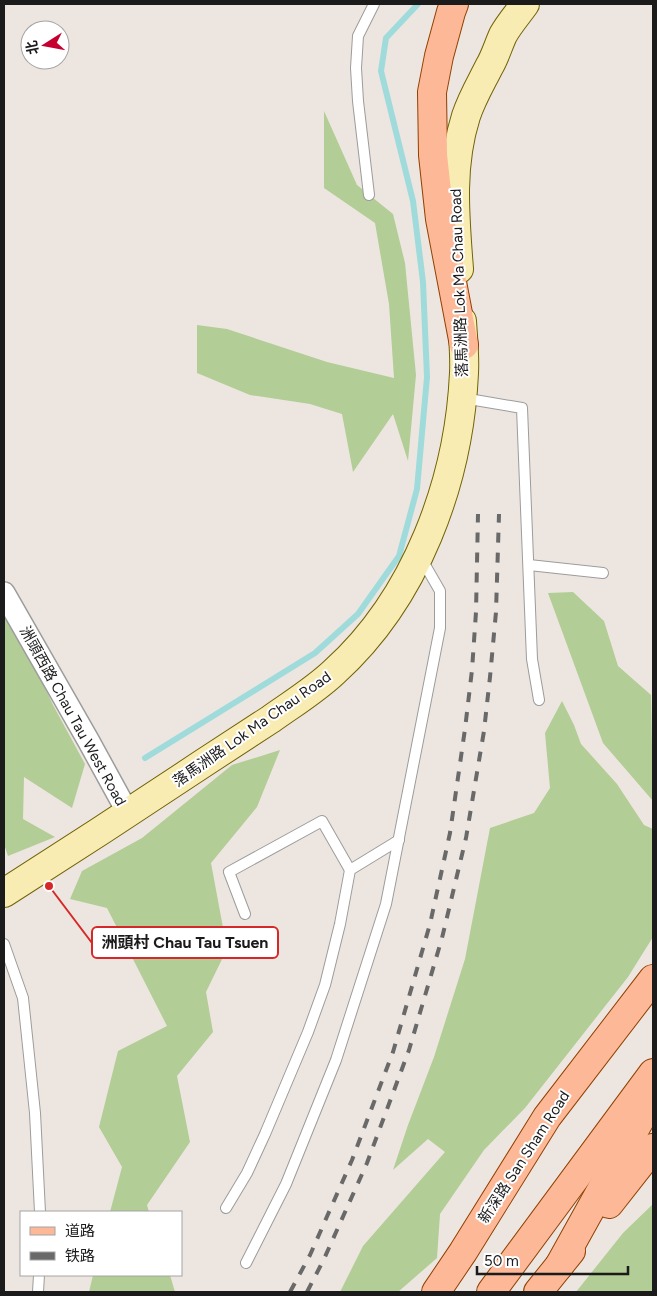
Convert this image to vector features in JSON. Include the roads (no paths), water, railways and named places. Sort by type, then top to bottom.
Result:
[{"type":"main road","points":[[454,4],[439,56],[432,92],[433,155],[440,219],[464,345]]},
{"type":"main road","name":"新深路 San Sham Road","points":[[436,1292],[463,1252],[546,1117],[653,979]]},
{"type":"main road","points":[[491,1292],[653,1073]]},
{"type":"main road","points":[[559,1266],[640,1120],[653,1102]]},
{"type":"main road","points":[[538,1292],[653,1148]]},
{"type":"street","name":"落馬洲路 Lok Ma Chau Road","points":[[490,67],[504,34],[525,4]]},
{"type":"street","name":"落馬洲路 Lok Ma Chau Road","points":[[4,893],[300,699],[349,658],[395,600],[419,555],[432,525],[450,465],[462,398],[464,345],[455,198],[458,150],[466,114],[481,80],[490,67],[515,39],[532,14],[543,4]]},
{"type":"street","name":"洲頭西路 Chau Tau West Road","points":[[4,593],[128,813]]},
{"type":"lane","points":[[370,196],[358,101],[356,68],[358,36],[374,4]]},
{"type":"lane","points":[[462,398],[522,408],[532,659],[539,700]]},
{"type":"lane","points":[[246,1263],[286,1184],[336,1060],[386,904],[440,628],[440,592],[419,555]]},
{"type":"lane","points":[[529,565],[603,573]]},
{"type":"lane","points":[[226,1208],[247,1173],[308,1032],[325,985],[338,933],[350,870],[322,821],[229,872],[245,914]]},
{"type":"lane","points":[[350,870],[398,840]]},
{"type":"lane","points":[[4,944],[23,998],[35,1113],[40,1211]]},
{"type":"lane","points":[[38,1292],[39,1276]]},
{"type":"waterway","points":[[145,758],[315,653],[358,614],[399,556],[417,489],[427,377],[423,282],[413,201],[381,71],[386,38],[418,4]]},
{"type":"railway","points":[[290,1292],[310,1255],[352,1160],[393,1052],[430,924],[450,833],[472,670],[476,612],[478,514]]},
{"type":"railway","points":[[307,1292],[367,1163],[409,1050],[442,938],[466,838],[484,731],[496,612],[499,514]]},
{"type":"place","name":"洲頭村 Chau Tau Tsuen","points":[[49,886]]}]
